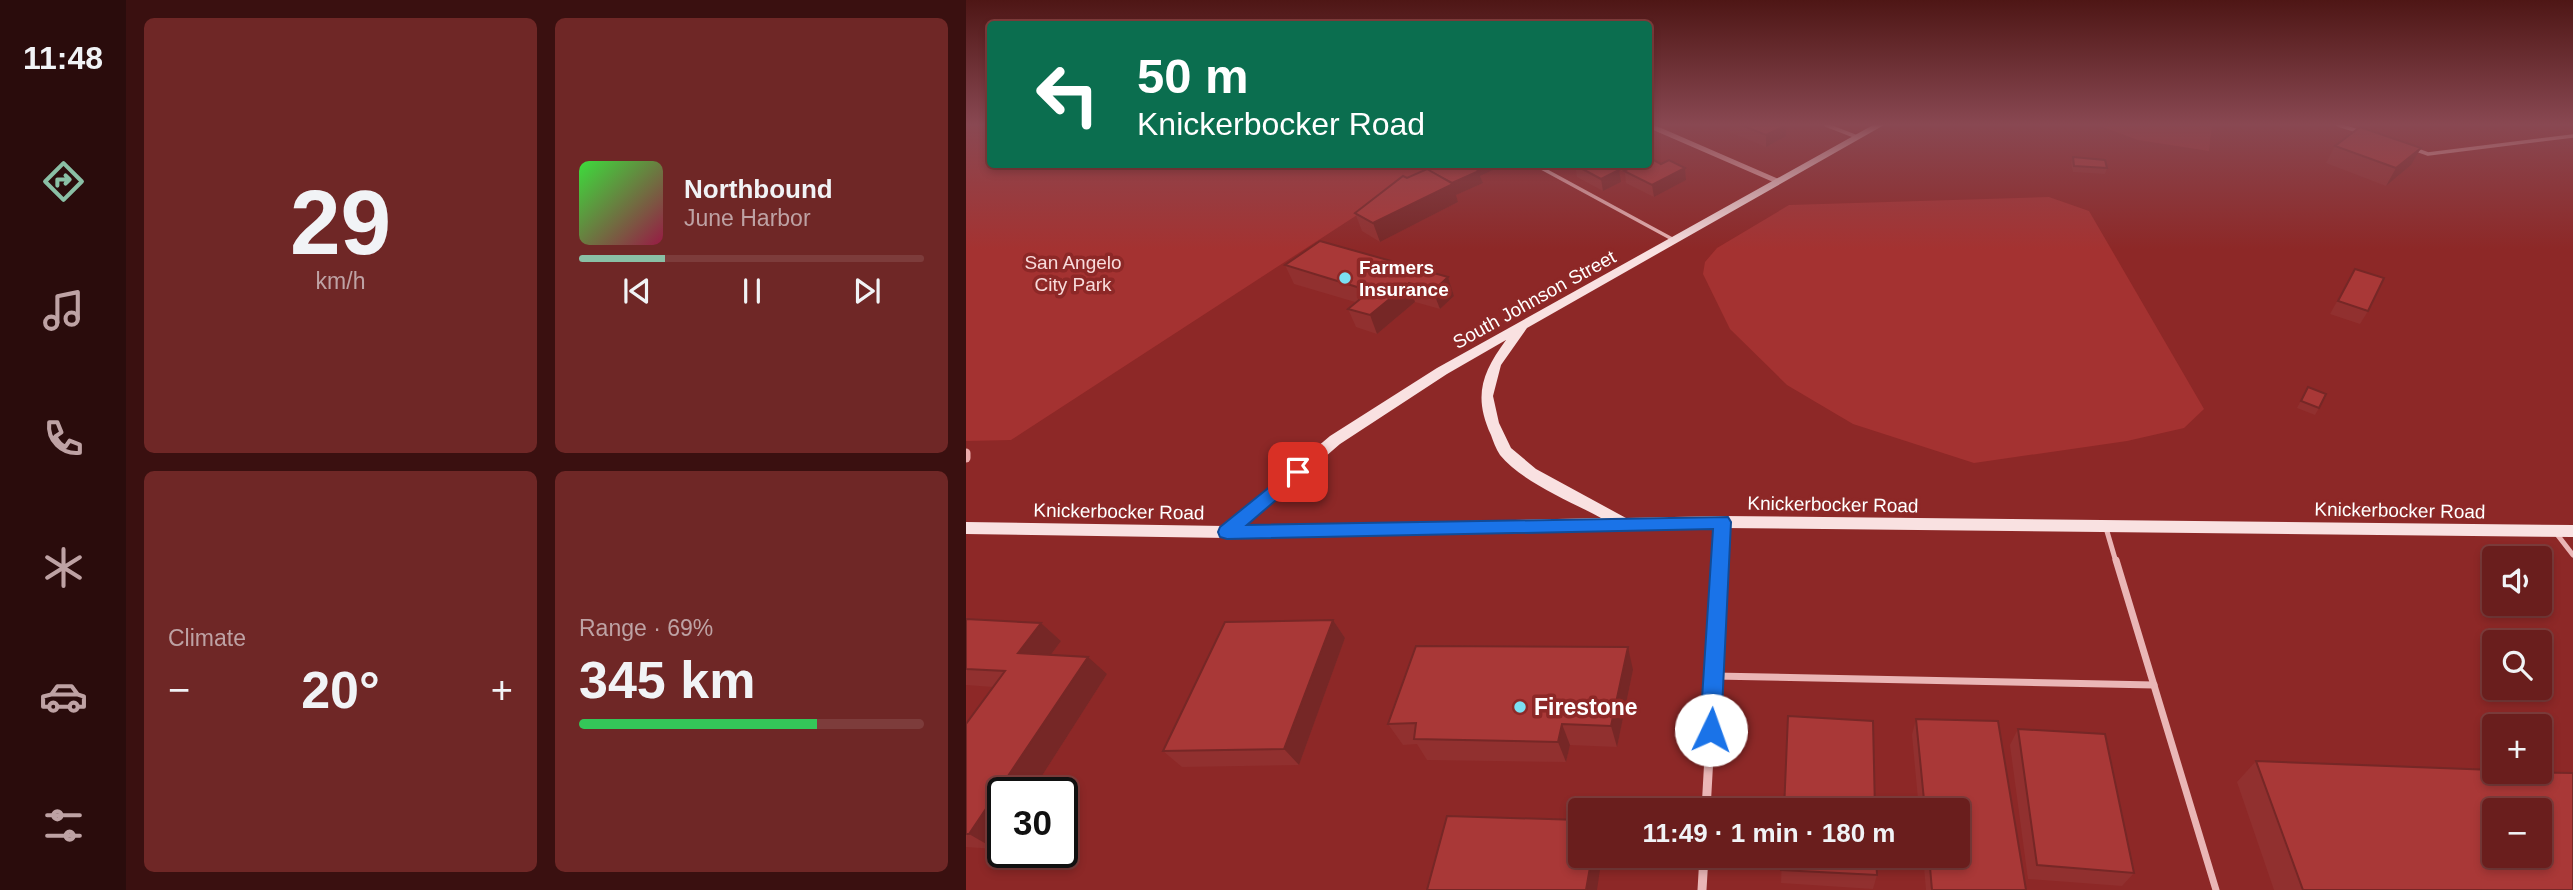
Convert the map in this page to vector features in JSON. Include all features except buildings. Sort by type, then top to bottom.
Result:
[{"type":"main road","name":"South Johnson Street","points":[[1227,532],[1335,440],[1442,371],[1803,167]]},
{"type":"main road","points":[[1526,324],[1495,364],[1486,396],[1492,423],[1505,451],[1531,473],[1624,524]]},
{"type":"main road","name":"Knickerbocker Road","points":[[966,528],[1227,532],[1722,522],[2573,531]]},
{"type":"street","points":[[1744,167],[1777,181]]},
{"type":"street","points":[[1707,798],[1722,522]]},
{"type":"street","points":[[1702,890],[1703,868]]},
{"type":"lane","points":[[1541,168],[1674,240]]},
{"type":"lane","points":[[2106,526],[2216,890]]},
{"type":"lane","points":[[2554,530],[2573,555]]},
{"type":"lane","points":[[1714,676],[2154,685]]},
{"type":"green space","name":"San Angelo City Park","points":[[966,167],[1429,168],[1011,440],[966,441]]},
{"type":"green space","points":[[2049,197],[2089,211],[2204,409],[2184,428],[2127,441],[1974,463],[1853,424],[1787,385],[1730,329],[1703,274],[1705,262],[1717,248],[1789,205]]},
{"type":"waterway","points":[[966,453],[966,458]]},
{"type":"place","name":"Farmers Insurance","points":[[1345,278]]},
{"type":"place","name":"Firestone","points":[[1520,707]]},
{"type":"route","points":[[1298,472],[1227,532],[1722,522],[1711,730]]}]
